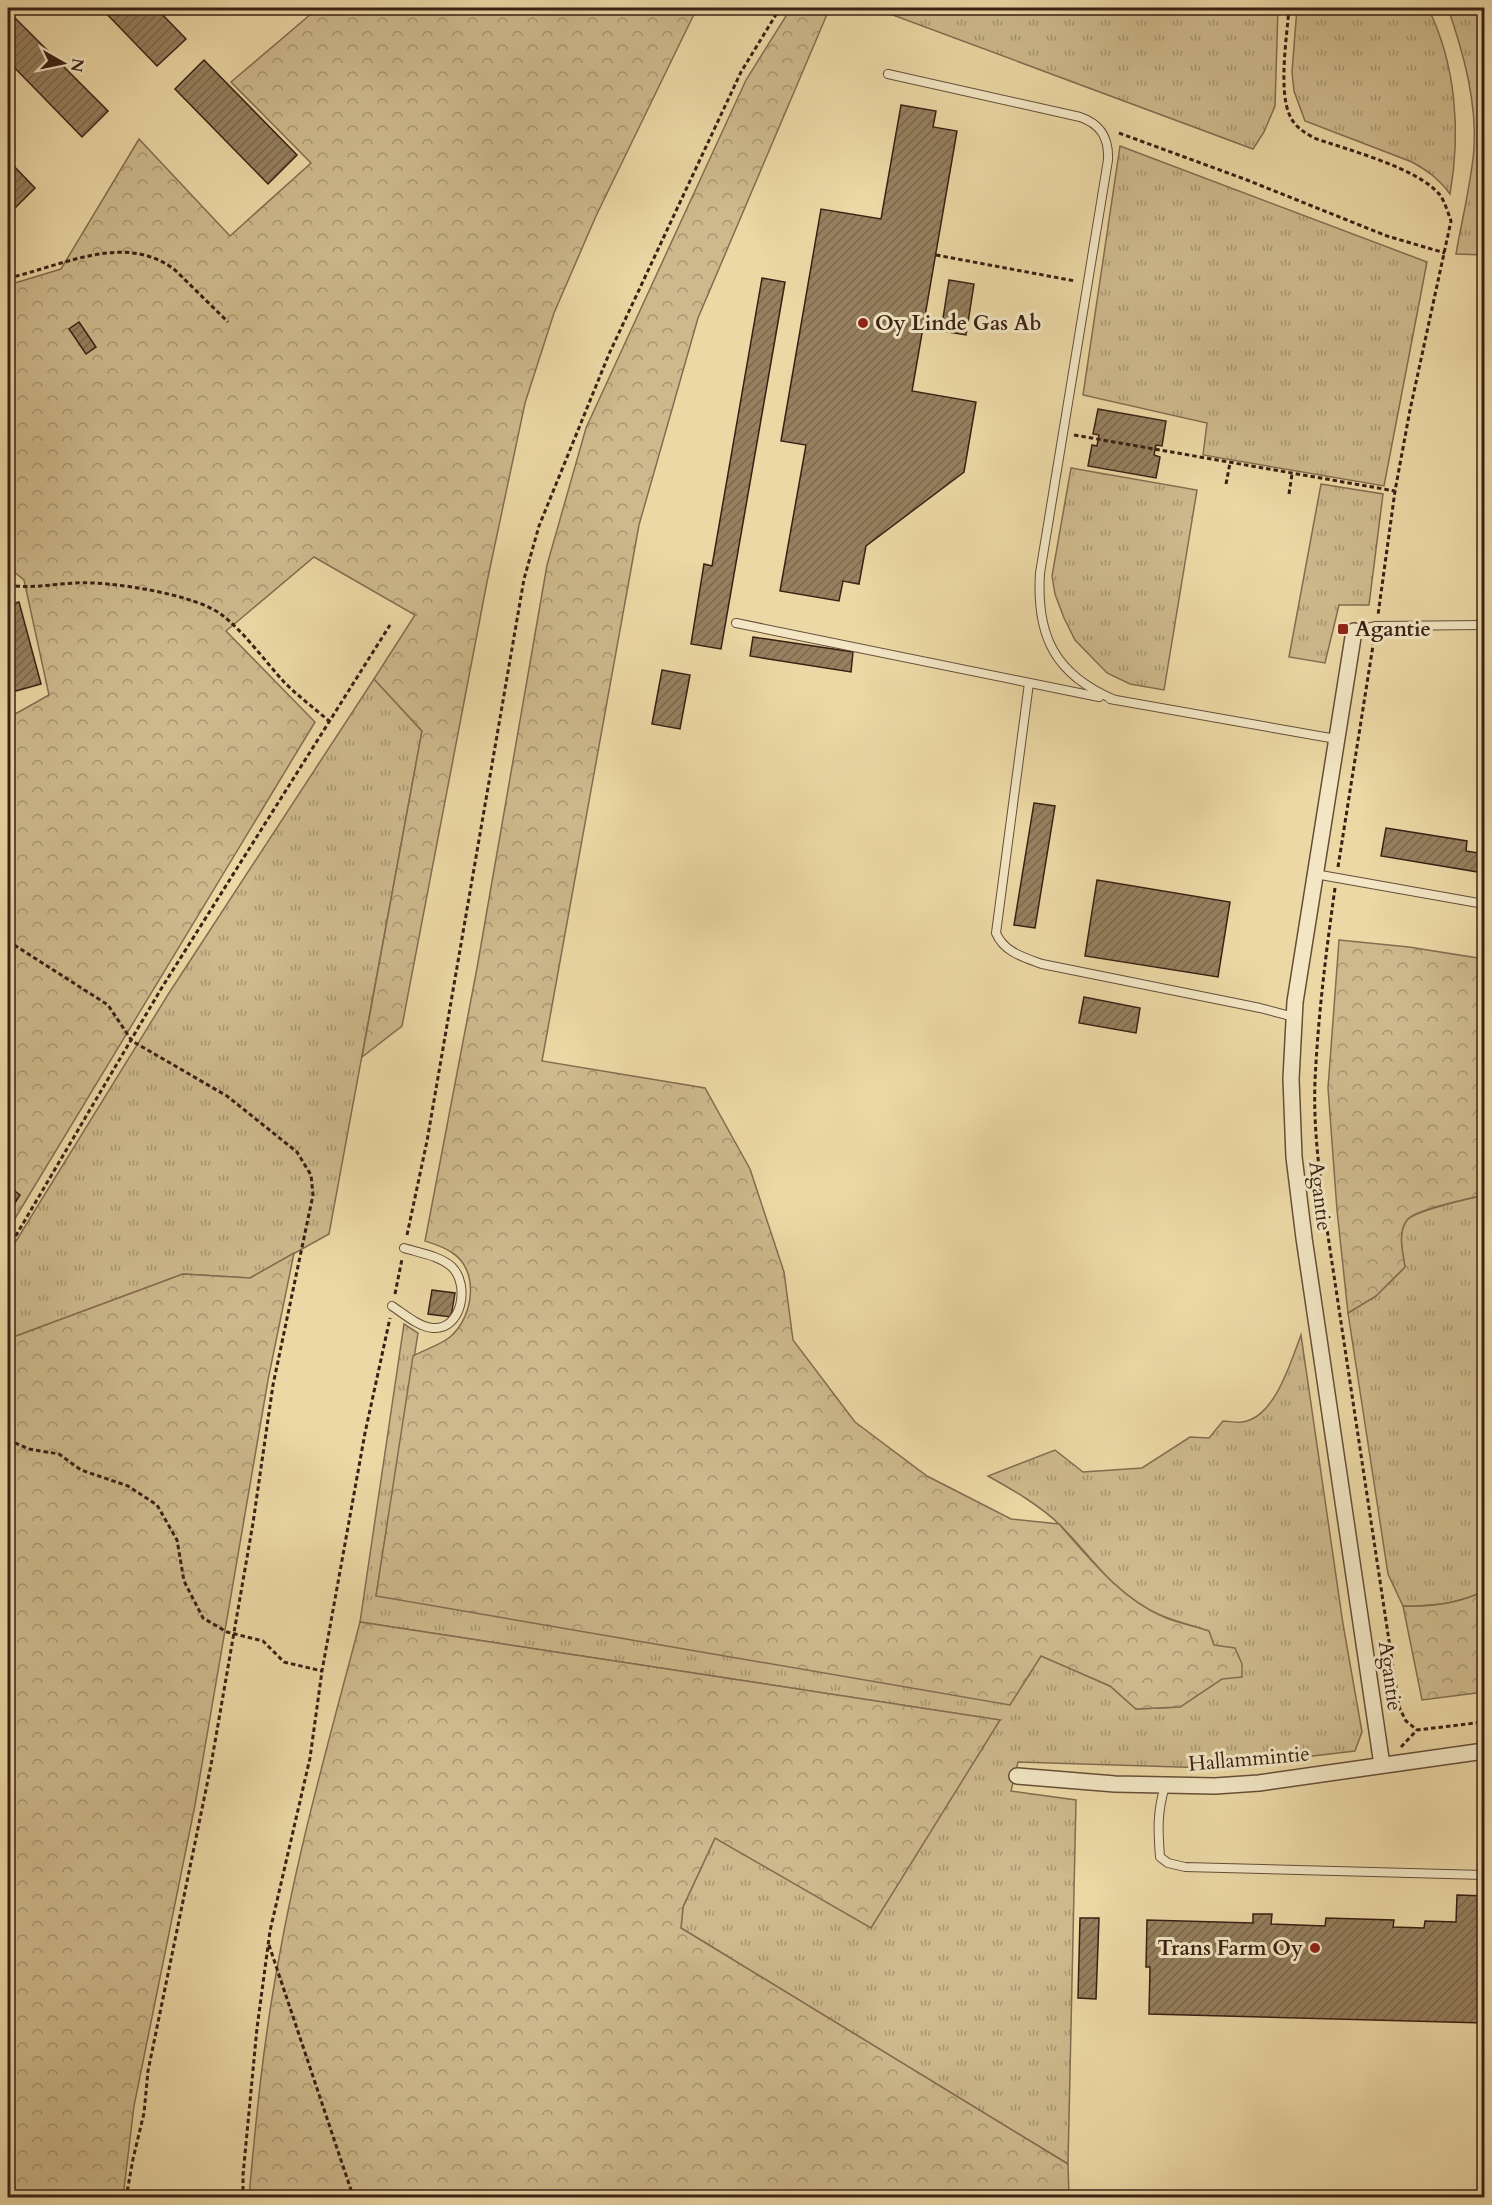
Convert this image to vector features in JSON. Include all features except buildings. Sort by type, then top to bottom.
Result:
[{"type":"street","name":"Agantie","points":[[1354,631],[1294,1017],[1291,1079],[1296,1168],[1382,1765]]},
{"type":"street","name":"Hallammintie","points":[[1017,1776],[1165,1786],[1259,1783],[1485,1751]]},
{"type":"lane","points":[[888,74],[1080,117],[1098,126],[1106,140],[1108,160],[1040,573],[1039,593],[1041,617],[1047,637],[1067,669],[1083,684],[1115,700]]},
{"type":"lane","points":[[736,623],[1115,700],[1336,739]]},
{"type":"lane","points":[[1354,631],[1376,626],[1485,625]]},
{"type":"lane","points":[[1029,683],[996,933],[1001,944],[1016,954],[1042,964],[1260,1008],[1294,1017]]},
{"type":"lane","points":[[1315,874],[1485,904]]},
{"type":"lane","points":[[392,1306],[423,1325],[437,1328],[446,1326],[455,1319],[460,1304],[460,1284],[452,1267],[437,1258],[404,1248]]},
{"type":"lane","points":[[1165,1786],[1159,1807],[1158,1826],[1160,1857],[1168,1863],[1185,1867],[1485,1875]]},
{"type":"path","points":[[243,2198],[243,2175],[256,2039],[268,1943],[309,1758],[322,1671],[365,1433],[427,1141],[524,579],[539,526],[619,332],[741,72],[780,8]]},
{"type":"path","points":[[1289,8],[1284,94],[1290,116],[1299,129],[1314,138],[1409,172],[1430,185],[1442,197],[1451,221],[1395,491],[1328,939],[1315,1082],[1318,1161],[1328,1236],[1399,1707],[1406,1721],[1418,1730]]},
{"type":"path","points":[[1119,133],[1247,180],[1387,236],[1445,253]]},
{"type":"path","points":[[8,277],[80,257],[108,253],[152,257],[175,270],[228,322]]},
{"type":"path","points":[[1202,458],[1395,491]]},
{"type":"path","points":[[1226,484],[1230,462]]},
{"type":"path","points":[[1289,494],[1292,474]]},
{"type":"path","points":[[8,585],[36,588],[76,583],[110,584],[189,600],[206,606],[222,615],[284,682],[329,721]]},
{"type":"path","points":[[8,1250],[161,988],[390,625]]},
{"type":"path","points":[[8,941],[108,1005],[132,1041],[227,1096],[297,1152],[311,1175],[314,1195],[273,1385],[235,1635],[209,1776],[148,2071],[144,2113],[126,2198]]},
{"type":"path","points":[[8,1440],[29,1449],[59,1455],[81,1470],[128,1486],[157,1505],[177,1540],[184,1581],[203,1618],[235,1635],[263,1641],[284,1662],[322,1671]]},
{"type":"path","points":[[1382,1765],[1418,1730],[1485,1722]]},
{"type":"path","points":[[268,1943],[352,2193],[362,2198]]},
{"type":"green space","points":[[318,8],[697,8],[596,216],[554,313],[525,403],[487,582],[402,1026],[362,1057],[422,731],[374,679],[415,615],[314,557],[226,631],[315,722],[8,1230],[8,718],[49,695],[24,580],[8,567],[8,285],[61,269],[139,139],[230,236],[311,163],[231,82]]},
{"type":"green space","points":[[791,8],[833,8],[834,10],[828,12],[698,318],[639,525],[542,1061],[705,1088],[750,1169],[784,1272],[793,1340],[855,1422],[927,1476],[1011,1519],[1059,1524],[1107,1577],[1134,1600],[1164,1617],[1209,1631],[1214,1645],[1235,1648],[1242,1664],[1242,1677],[1222,1679],[1180,1707],[1136,1709],[1110,1686],[1041,1656],[1010,1705],[376,1596],[413,1356],[450,1337],[458,1328],[469,1306],[470,1281],[460,1260],[451,1252],[425,1241],[477,968],[547,565],[586,428],[746,80]]},
{"type":"green space","points":[[874,8],[1278,8],[1275,106],[1264,132],[1253,149]]},
{"type":"green space","points":[[1297,8],[1428,8],[1445,52],[1454,99],[1455,147],[1450,194],[1433,176],[1412,162],[1305,121],[1294,91],[1292,72]]},
{"type":"green space","points":[[1448,8],[1484,8],[1484,255],[1456,254],[1471,175],[1474,131],[1468,77]]},
{"type":"green space","points":[[1120,146],[1427,262],[1384,486],[1203,455],[1207,423],[1083,395]]},
{"type":"green space","points":[[1071,468],[1197,490],[1164,690],[1130,684],[1107,673],[1075,640],[1064,618],[1055,594],[1052,576]]},
{"type":"green space","points":[[1321,484],[1383,494],[1369,605],[1339,605],[1325,663],[1289,657]]},
{"type":"green space","points":[[374,679],[422,731],[329,1234],[250,1278],[183,1274],[8,1339],[8,1254],[169,993]]},
{"type":"green space","points":[[1339,940],[1409,947],[1484,959],[1484,1195],[1431,1208],[1407,1220],[1401,1237],[1405,1267],[1376,1296],[1348,1313],[1337,1210],[1328,1088]]},
{"type":"green space","points":[[1484,1195],[1484,1591],[1445,1604],[1403,1606],[1388,1574],[1348,1313],[1376,1296],[1405,1267],[1401,1237],[1407,1220],[1431,1209]]},
{"type":"green space","points":[[294,1253],[268,1380],[195,1805],[134,2106],[123,2197],[8,2197],[8,1339],[183,1274],[250,1278]]},
{"type":"green space","points":[[404,1324],[418,1333],[376,1596],[1041,1655],[1110,1686],[1136,1709],[1180,1707],[1222,1679],[1209,1631],[1162,1616],[1136,1602],[1125,1594],[1045,1512],[988,1476],[1055,1450],[1083,1472],[1142,1468],[1190,1437],[1209,1438],[1223,1421],[1240,1422],[1254,1418],[1273,1400],[1287,1373],[1301,1335],[1343,1624],[1362,1732],[1355,1751],[1211,1768],[1018,1762],[1011,1791],[1076,1800],[1068,2164],[681,1928],[683,1907],[715,1838],[1000,1720],[360,1622]]},
{"type":"green space","points":[[1484,1591],[1484,1692],[1422,1700],[1403,1606],[1445,1604]]},
{"type":"green space","points":[[360,1622],[1000,1720],[871,1928],[715,1838],[683,1907],[681,1928],[1068,2164],[1069,2197],[249,2197],[265,2047],[287,1916],[316,1789]]},
{"type":"place","name":"Oy Linde Gas Ab","points":[[863,323]]},
{"type":"place","name":"Agantie","points":[[1343,629]]},
{"type":"place","name":"Trans Farm Oy","points":[[1315,1948]]}]
